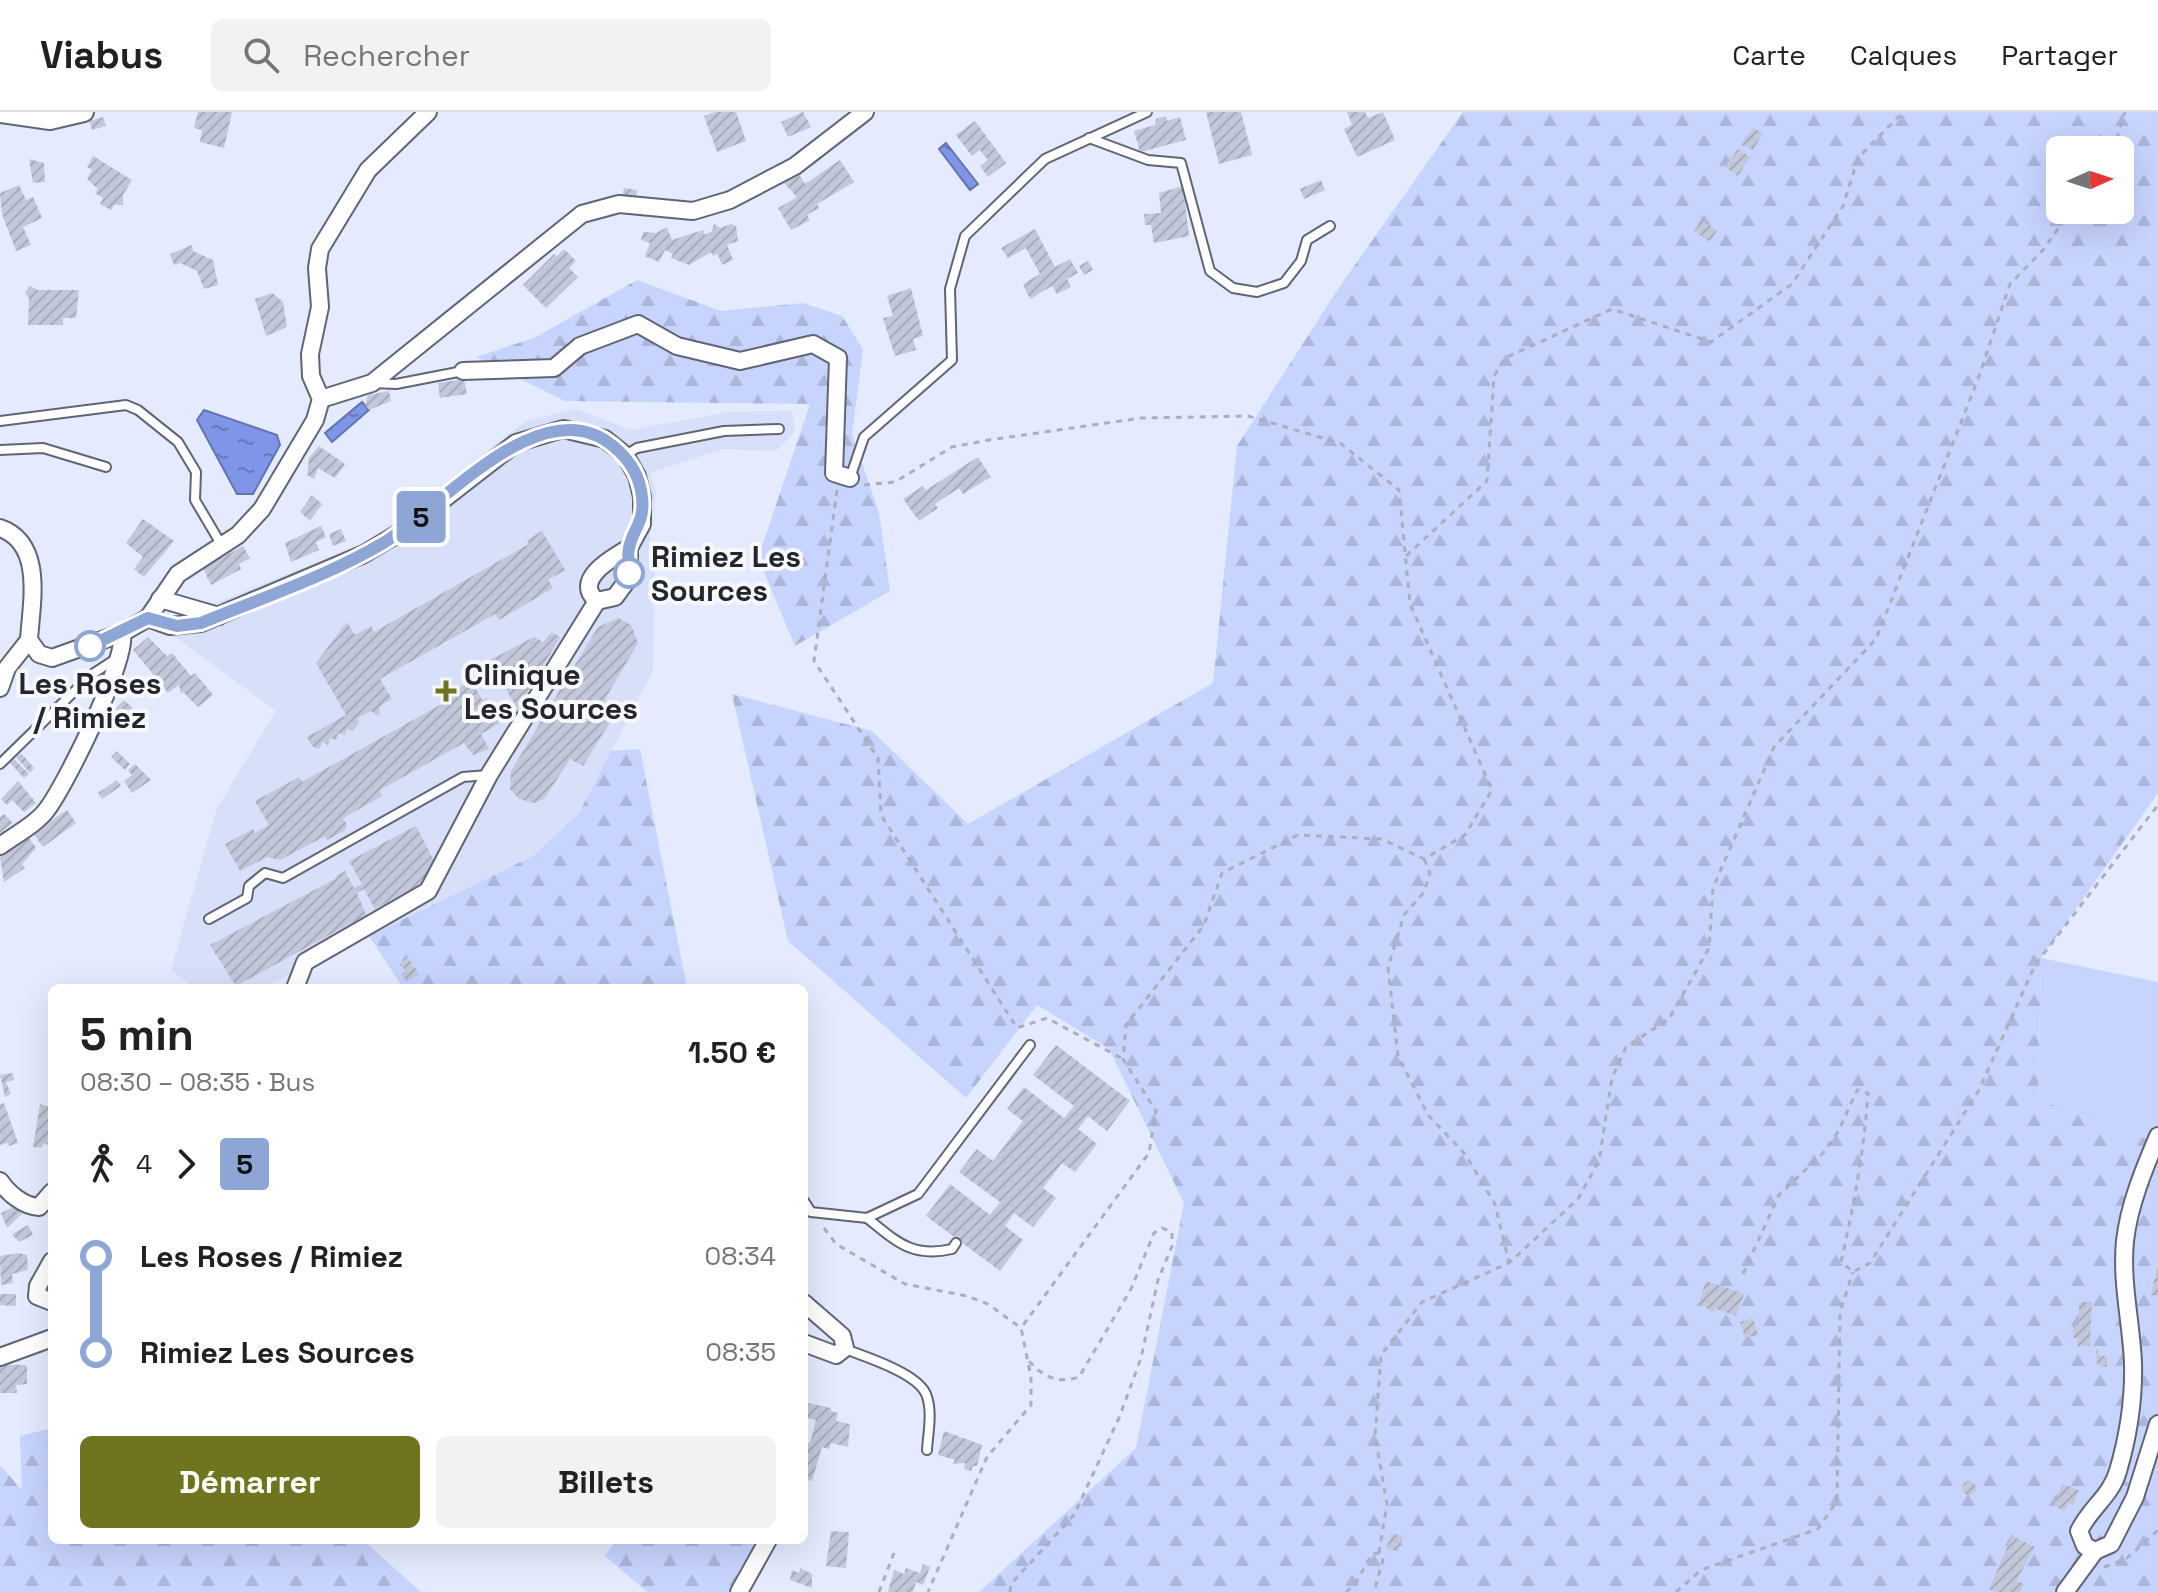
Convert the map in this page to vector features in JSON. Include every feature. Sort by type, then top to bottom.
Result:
[{"type":"street","points":[[0,113],[50,120],[84,112]]},
{"type":"street","points":[[29,640],[39,654],[52,658],[122,633],[148,618],[178,574],[238,535],[262,509],[315,420],[321,399],[311,376],[310,354],[320,307],[317,268],[320,249],[368,170],[428,112]]},
{"type":"street","points":[[321,399],[372,383],[582,214],[619,204],[693,211],[730,200],[795,166],[865,112]]},
{"type":"street","points":[[463,371],[554,368],[580,346],[638,324],[677,346],[740,361],[813,344],[838,358],[842,476]]},
{"type":"street","points":[[148,618],[177,626],[219,616],[364,554],[404,530],[516,443],[563,429],[605,439],[625,455],[637,476],[642,497],[642,524],[629,548],[599,568],[589,582],[589,591],[597,601]]},
{"type":"street","points":[[0,528],[21,542],[30,558],[33,590],[29,640],[7,668],[0,688]]},
{"type":"street","points":[[297,984],[305,962],[428,891],[489,775],[597,601],[615,597],[629,578],[629,548]]},
{"type":"street","points":[[160,599],[219,616]]},
{"type":"street","points":[[0,846],[47,811],[78,755],[121,655],[122,633]]},
{"type":"street","points":[[2095,1551],[2085,1546],[2079,1531],[2085,1517],[2106,1498],[2118,1473],[2132,1398],[2133,1361],[2124,1284],[2125,1239],[2142,1173],[2158,1136]]},
{"type":"street","points":[[0,1181],[7,1191],[31,1207],[39,1207],[48,1197]]},
{"type":"street","points":[[48,1268],[38,1286],[37,1296],[48,1300]]},
{"type":"street","points":[[808,1306],[842,1336],[845,1348],[836,1355],[808,1344]]},
{"type":"street","points":[[0,1357],[48,1339]]},
{"type":"street","points":[[2065,1592],[2095,1551],[2111,1544],[2135,1497],[2158,1424]]},
{"type":"street","points":[[739,1592],[766,1544]]},
{"type":"lane","points":[[842,476],[864,437],[952,360],[950,289],[965,236],[1045,159],[1147,112]]},
{"type":"lane","points":[[1089,138],[1148,160],[1181,163],[1210,271],[1233,288],[1257,292],[1284,283],[1301,261],[1307,240],[1330,226]]},
{"type":"lane","points":[[372,383],[396,384],[463,371]]},
{"type":"lane","points":[[0,421],[126,405],[138,410],[178,442],[196,472],[195,500],[221,544]]},
{"type":"lane","points":[[625,455],[637,448],[724,431],[779,429]]},
{"type":"lane","points":[[0,450],[43,448],[106,467]]},
{"type":"lane","points":[[0,764],[91,675],[121,655]]},
{"type":"lane","points":[[209,919],[247,898],[249,886],[265,873],[283,878],[463,777],[489,775]]},
{"type":"lane","points":[[808,1207],[811,1212],[867,1218],[918,1194],[1030,1045]]},
{"type":"lane","points":[[867,1218],[903,1247],[930,1254],[952,1249],[956,1243]]},
{"type":"lane","points":[[845,1348],[904,1374],[925,1392],[930,1413],[927,1450]]},
{"type":"path","points":[[1406,556],[1487,481],[1494,376],[1505,358],[1612,309],[1711,342],[1792,284],[1843,206],[1858,158],[1903,112]]},
{"type":"path","points":[[2117,136],[2125,112]]},
{"type":"path","points":[[1374,1592],[1383,1560],[1379,1553],[1387,1504],[1375,1436],[1381,1355],[1422,1302],[1509,1263],[1578,1199],[1599,1161],[1612,1078],[1626,1047],[1669,1019],[1709,948],[1713,888],[1774,747],[1876,639],[1978,379],[2010,284],[2044,249],[2061,224]]},
{"type":"path","points":[[1021,1328],[1149,1153],[1156,1111],[1123,1059],[1047,1018],[1017,1028],[881,815],[878,758],[814,661],[842,476],[863,486],[895,482],[952,447],[1141,418],[1248,416],[1340,443],[1399,490],[1410,604],[1492,790],[1465,835],[1424,859]]},
{"type":"path","points":[[1676,1592],[1701,1570],[1818,1529],[1837,1501],[1840,1312],[1853,1272],[1870,1263],[1979,1090],[2035,965],[2158,805]]},
{"type":"path","points":[[1123,1059],[1126,1025],[1204,925],[1222,873],[1298,835],[1382,839],[1424,859],[1430,873],[1424,892],[1404,915],[1388,967],[1398,1056],[1428,1115],[1465,1154],[1495,1204],[1509,1263]]},
{"type":"path","points":[[1743,1274],[1779,1195],[1823,1153],[1838,1132],[1857,1090],[1868,1093],[1865,1137],[1857,1196],[1841,1262],[1853,1272]]},
{"type":"path","points":[[811,1212],[836,1244],[875,1269],[905,1284],[967,1296],[988,1304],[1021,1328],[1028,1360],[1031,1405],[987,1457],[971,1487],[928,1592]]},
{"type":"path","points":[[1010,1592],[1011,1584],[1074,1515],[1119,1418],[1141,1358],[1158,1280],[1172,1246],[1172,1232],[1162,1228],[1154,1233],[1131,1289],[1079,1377],[1065,1381],[1049,1378],[1028,1360]]},
{"type":"path","points":[[2104,1568],[2125,1560],[2158,1530]]},
{"type":"path","points":[[879,1592],[894,1553]]},
{"type":"path","points":[[1346,1592],[1355,1584],[1372,1554],[1379,1553]]},
{"type":"shaded area","name":"Clinique Les Sources","points":[[576,409],[631,430],[728,412],[792,411],[795,432],[776,451],[723,449],[650,473],[656,492],[649,543],[655,573],[653,671],[579,813],[533,856],[270,984],[190,984],[171,970],[217,808],[276,711],[174,636],[187,601],[208,606],[368,542],[526,421]]},
{"type":"green space","points":[[1463,112],[2158,112],[2158,793],[2041,958],[2038,1100],[2158,1143],[2158,1592],[979,1592],[1136,1448],[1184,1203],[1109,1049],[1037,1005],[966,1098],[788,941],[732,694],[872,731],[968,824],[1213,683],[1237,446],[1340,286]]},
{"type":"green space","points":[[637,280],[721,311],[803,303],[842,316],[863,349],[852,434],[879,513],[890,591],[795,646],[758,558],[810,404],[565,401],[476,357],[534,338]]},
{"type":"green space","points":[[640,749],[686,984],[400,984],[369,936],[533,856],[579,813],[611,751]]},
{"type":"green space","points":[[2041,958],[2158,982],[2158,1143],[2038,1100]]},
{"type":"green space","points":[[48,1429],[48,1544],[367,1544],[421,1592],[0,1592],[0,1465],[22,1490],[20,1436]]},
{"type":"green space","points":[[613,1544],[764,1544],[728,1592],[647,1592],[605,1556]]},
{"type":"water","points":[[946,143],[978,184],[970,190],[939,149]]},
{"type":"water","points":[[362,402],[369,410],[332,442],[325,433]]},
{"type":"water","points":[[204,410],[277,435],[280,445],[253,494],[237,494],[197,420]]},
{"type":"building","points":[[198,112],[232,112],[224,148],[200,142],[202,130],[194,128]]},
{"type":"building","points":[[715,112],[736,112],[746,141],[717,152],[704,116]]},
{"type":"building","points":[[803,112],[811,127],[788,137],[781,122]]},
{"type":"building","points":[[1206,112],[1241,112],[1252,155],[1219,164]]},
{"type":"building","points":[[1347,112],[1365,112],[1368,118],[1383,112],[1395,140],[1357,157],[1344,129],[1352,125]]},
{"type":"building","points":[[1166,116],[1167,121],[1180,117],[1186,140],[1140,152],[1134,131],[1155,125],[1156,119]]},
{"type":"building","points":[[103,117],[106,126],[92,130],[90,121]]},
{"type":"building","points":[[975,121],[1006,163],[988,177],[980,166],[988,160],[980,150],[972,156],[956,135]]},
{"type":"building","points":[[1753,128],[1763,133],[1753,150],[1742,144]]},
{"type":"building","points":[[1738,149],[1750,157],[1738,176],[1725,167]]},
{"type":"building","points":[[93,156],[132,180],[123,195],[123,205],[114,205],[111,210],[100,204],[103,198],[95,193],[98,189],[87,179],[92,170],[87,167]]},
{"type":"building","points":[[29,159],[44,163],[45,182],[33,183]]},
{"type":"building","points":[[840,160],[854,182],[817,204],[819,208],[807,215],[810,220],[791,230],[778,208],[797,197],[783,182],[797,171],[805,184]]},
{"type":"building","points":[[1321,180],[1325,190],[1304,199],[1300,189]]},
{"type":"building","points":[[19,185],[26,200],[33,197],[42,218],[23,227],[31,245],[16,251],[2,214],[0,193]]},
{"type":"building","points":[[1183,186],[1189,236],[1154,243],[1151,225],[1145,225],[1144,214],[1161,213],[1159,193]]},
{"type":"building","points":[[624,188],[637,190],[636,200],[622,198]]},
{"type":"building","points":[[1702,220],[1717,231],[1710,242],[1694,231]]},
{"type":"building","points":[[714,224],[720,228],[731,224],[736,226],[738,241],[727,245],[733,260],[722,265],[718,254],[713,256],[711,252],[689,265],[671,258],[673,254],[665,250],[659,262],[645,256],[650,243],[641,240],[643,232],[656,233],[667,227],[672,240],[703,230],[705,235],[712,231]]},
{"type":"building","points":[[1035,229],[1055,267],[1070,259],[1078,273],[1067,279],[1071,287],[1057,294],[1052,286],[1030,299],[1023,284],[1040,274],[1026,248],[1008,258],[1001,248]]},
{"type":"building","points":[[192,245],[193,251],[213,260],[218,285],[204,289],[197,271],[180,263],[174,265],[170,254]]},
{"type":"building","points":[[564,249],[576,261],[569,268],[578,277],[546,308],[523,285],[554,254],[557,256]]},
{"type":"building","points":[[1088,261],[1093,270],[1084,275],[1079,266]]},
{"type":"building","points":[[30,286],[38,290],[79,290],[76,318],[63,318],[63,325],[28,325],[29,299],[25,293]]},
{"type":"building","points":[[911,288],[923,336],[913,339],[916,350],[895,356],[883,318],[893,316],[887,296]]},
{"type":"building","points":[[272,293],[283,302],[287,327],[266,336],[255,299]]},
{"type":"building","points":[[464,379],[467,394],[440,398],[438,383]]},
{"type":"building","points":[[389,391],[391,401],[369,410],[365,405],[368,395]]},
{"type":"building","points":[[319,446],[345,464],[335,478],[318,468],[314,479],[307,475],[309,458]]},
{"type":"building","points":[[978,457],[991,477],[963,494],[959,488],[935,504],[938,508],[919,521],[903,499],[923,486],[926,490]]},
{"type":"building","points":[[312,495],[322,504],[310,521],[300,512]]},
{"type":"building","points":[[143,519],[174,541],[144,577],[134,569],[143,557],[126,543]]},
{"type":"building","points":[[321,526],[326,537],[316,542],[319,550],[291,562],[285,543]]},
{"type":"building","points":[[341,529],[346,541],[333,546],[329,534]]},
{"type":"building","points":[[542,531],[565,570],[548,580],[553,588],[499,620],[495,614],[380,679],[392,699],[380,706],[379,716],[371,711],[357,718],[359,723],[352,731],[347,729],[345,735],[338,733],[336,740],[330,738],[328,745],[322,742],[319,749],[312,746],[307,737],[346,715],[316,663],[347,622],[355,635],[371,626],[374,632],[529,544],[527,540]]},
{"type":"building","points":[[243,546],[250,558],[239,564],[241,569],[211,585],[203,568]]},
{"type":"building","points":[[618,618],[631,625],[638,643],[604,701],[618,709],[583,766],[570,759],[544,799],[534,803],[519,799],[510,789],[511,771],[598,627]]},
{"type":"building","points":[[552,632],[560,637],[518,709],[488,661],[534,637],[543,642]]},
{"type":"building","points":[[148,637],[167,656],[172,653],[191,676],[195,673],[213,695],[198,707],[183,692],[181,694],[179,685],[168,693],[162,685],[152,694],[143,683],[153,674],[133,650]]},
{"type":"building","points":[[472,681],[482,700],[487,698],[500,723],[481,734],[489,749],[473,755],[464,743],[380,790],[382,796],[343,818],[347,825],[345,830],[327,840],[325,836],[280,860],[267,857],[240,871],[225,844],[253,829],[255,833],[269,825],[255,801],[299,777],[302,782],[458,695],[454,689]]},
{"type":"building","points":[[124,700],[135,710],[125,721],[114,710]]},
{"type":"building","points":[[117,751],[130,764],[125,770],[111,757]]},
{"type":"building","points":[[21,753],[34,768],[30,773],[16,757]]},
{"type":"building","points":[[14,759],[29,774],[24,778],[10,763]]},
{"type":"building","points":[[135,764],[151,780],[132,793],[124,781],[132,775],[128,770]]},
{"type":"building","points":[[117,780],[121,786],[102,799],[98,793]]},
{"type":"building","points":[[18,781],[36,803],[24,812],[12,800],[7,805],[1,799]]},
{"type":"building","points":[[67,810],[76,823],[43,847],[33,833]]},
{"type":"building","points":[[4,814],[13,823],[0,833],[0,817]]},
{"type":"building","points":[[416,826],[434,861],[429,879],[375,909],[364,889],[357,893],[366,915],[235,984],[210,945],[345,871],[354,888],[362,884],[349,861]]},
{"type":"building","points":[[28,836],[36,848],[22,864],[25,868],[4,882],[0,857]]},
{"type":"building","points":[[408,958],[419,974],[407,982],[401,974],[405,971],[400,963]]},
{"type":"building","points":[[1056,1045],[1130,1101],[1107,1131],[1088,1116],[1078,1129],[1097,1144],[1075,1172],[1062,1163],[1043,1188],[1056,1198],[1033,1227],[1014,1213],[1005,1226],[1023,1240],[1000,1271],[926,1216],[950,1184],[990,1215],[1000,1202],[959,1172],[977,1149],[993,1161],[1023,1121],[1007,1109],[1024,1087],[1064,1118],[1074,1106],[1033,1075]]},
{"type":"building","points":[[13,1073],[14,1080],[6,1082],[11,1094],[5,1097],[0,1075]]},
{"type":"building","points":[[4,1103],[18,1143],[9,1146],[8,1143],[0,1145],[0,1104]]},
{"type":"building","points":[[40,1104],[48,1106],[48,1145],[33,1147]]},
{"type":"building","points":[[18,1205],[22,1214],[7,1228],[1,1213]]},
{"type":"building","points":[[28,1225],[33,1235],[19,1242],[12,1234]]},
{"type":"building","points":[[27,1255],[28,1270],[12,1274],[13,1283],[1,1285],[0,1256]]},
{"type":"building","points":[[2158,1268],[2158,1296],[2151,1295]]},
{"type":"building","points":[[1706,1281],[1744,1294],[1736,1316],[1714,1308],[1713,1312],[1699,1303]]},
{"type":"building","points":[[0,1294],[16,1294],[16,1306],[0,1305]]},
{"type":"building","points":[[2079,1302],[2092,1302],[2090,1346],[2077,1346],[2077,1338],[2073,1338],[2073,1326],[2079,1325]]},
{"type":"building","points":[[1753,1318],[1758,1335],[1745,1338],[1740,1322]]},
{"type":"building","points":[[2096,1349],[2100,1356],[2107,1356],[2107,1367],[2097,1366]]},
{"type":"building","points":[[0,1365],[27,1365],[27,1384],[16,1385],[17,1393],[0,1393]]},
{"type":"building","points":[[808,1403],[831,1408],[831,1411],[838,1413],[836,1421],[850,1424],[848,1447],[831,1443],[829,1449],[822,1447],[812,1481],[808,1480],[808,1443],[816,1420],[808,1419]]},
{"type":"building","points":[[944,1431],[982,1445],[977,1466],[973,1466],[971,1471],[964,1469],[965,1463],[953,1464],[955,1460],[938,1455]]},
{"type":"building","points":[[1969,1481],[1976,1488],[1969,1495],[1962,1488]]},
{"type":"building","points":[[2062,1484],[2079,1490],[2073,1505],[2068,1503],[2065,1511],[2054,1506]]},
{"type":"building","points":[[831,1531],[849,1532],[846,1568],[826,1566]]},
{"type":"building","points":[[1392,1533],[1403,1537],[1398,1552],[1386,1548]]},
{"type":"building","points":[[2012,1536],[2035,1547],[2016,1581],[2024,1584],[2020,1592],[1996,1592],[1989,1589]]},
{"type":"building","points":[[923,1564],[930,1567],[923,1585],[916,1582],[913,1592],[888,1592],[894,1570],[904,1574],[906,1568],[920,1573]]},
{"type":"building","points":[[800,1568],[812,1574],[812,1588],[790,1580],[792,1570],[799,1573]]},
{"type":"bus line","name":"5","points":[[90,646],[135,627],[148,618],[170,626],[201,623],[364,554],[404,530],[516,443],[563,429],[588,432],[605,439],[625,455],[637,476],[642,497],[642,524],[629,548],[629,573]]},
{"type":"place","name":"Rimiez Les Sources","points":[[629,573]]},
{"type":"place","name":"Les Roses / Rimiez","points":[[90,646]]},
{"type":"place","name":"Clinique Les Sources","points":[[446,691]]}]
